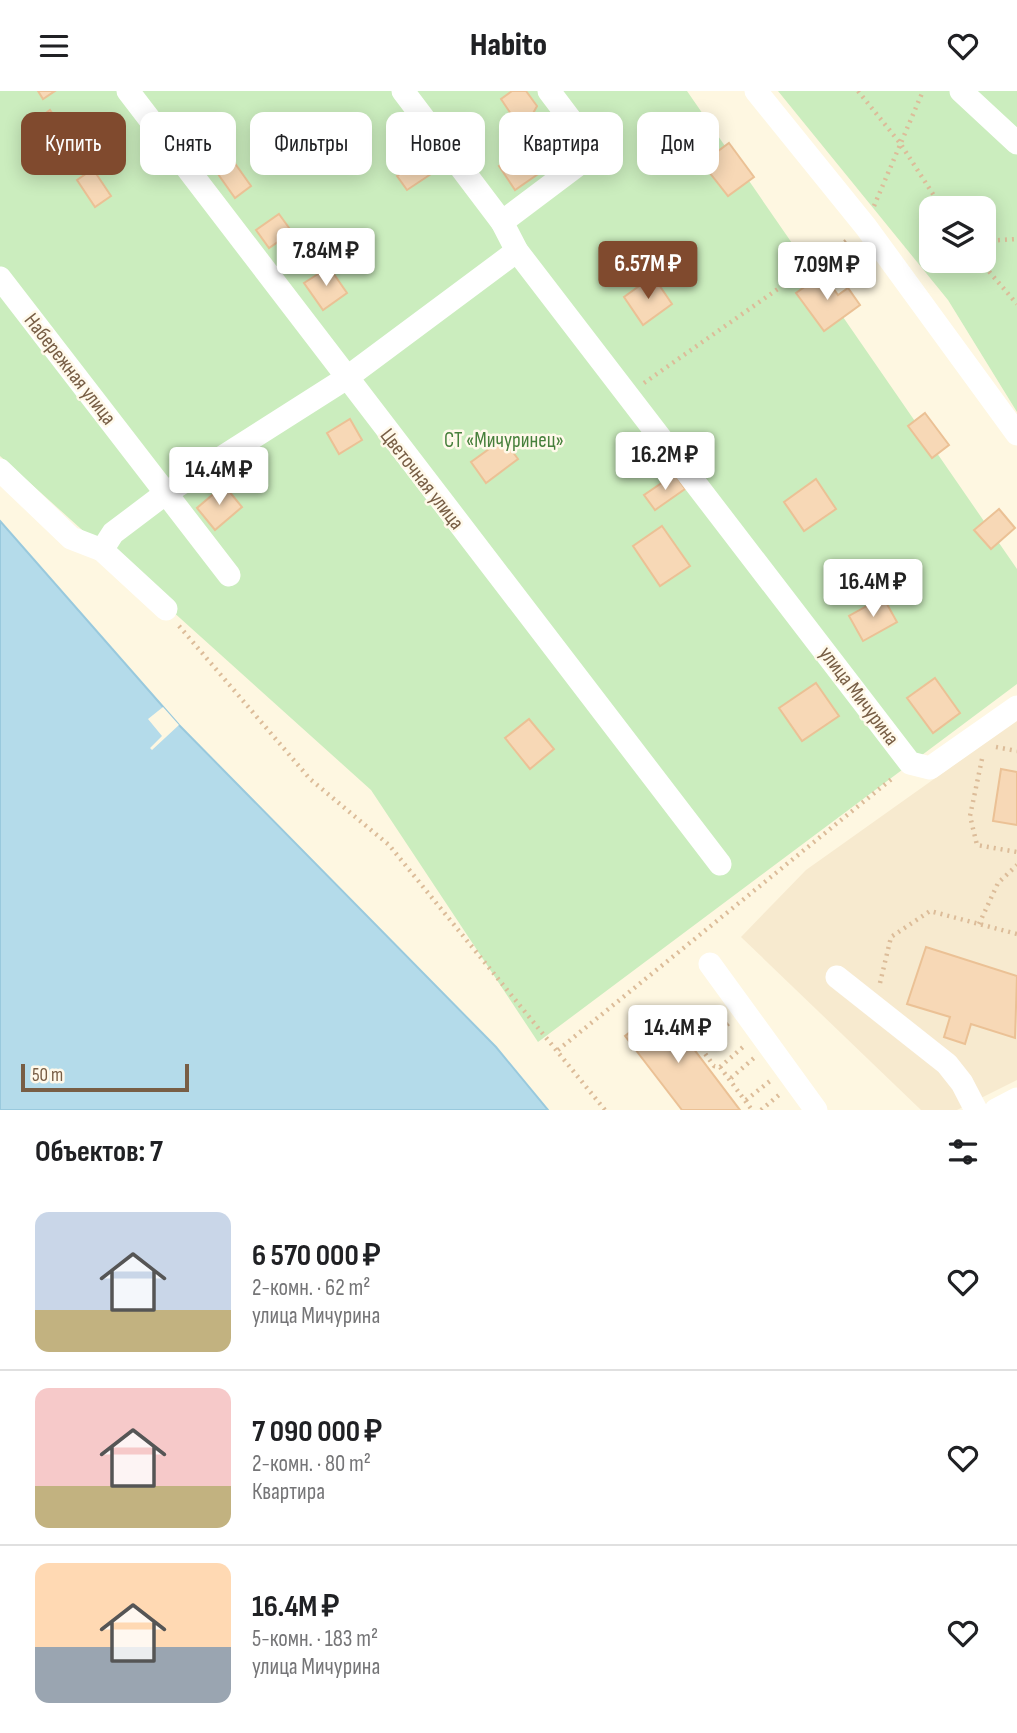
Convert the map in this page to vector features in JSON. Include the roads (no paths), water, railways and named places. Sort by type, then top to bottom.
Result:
[{"type":"street","name":"Цветочная улица","points":[[128,91],[345,379],[720,864]]},
{"type":"street","name":"улица Мичурина","points":[[403,91],[502,222],[517,251],[629,393],[910,763],[930,768],[1017,707]]},
{"type":"street","points":[[502,222],[595,152],[549,91]]},
{"type":"street","points":[[756,91],[866,227],[1017,434]]},
{"type":"street","points":[[961,91],[1017,143]]},
{"type":"street","points":[[102,550],[113,533],[166,493],[345,379],[517,251]]},
{"type":"street","name":"Набережная улица","points":[[0,278],[229,575]]},
{"type":"street","points":[[0,470],[71,538],[102,550],[166,610]]},
{"type":"street","points":[[710,964],[816,1110]]},
{"type":"street","points":[[837,977],[947,1064],[962,1083],[976,1110]]},
{"type":"street","points":[[996,1110],[1017,1100]]},
{"type":"water","points":[[0,521],[179,725],[496,1047],[548,1110],[0,1110]]},
{"type":"park label","name":"СТ «Мичуринец»","points":[[504,440]]}]
